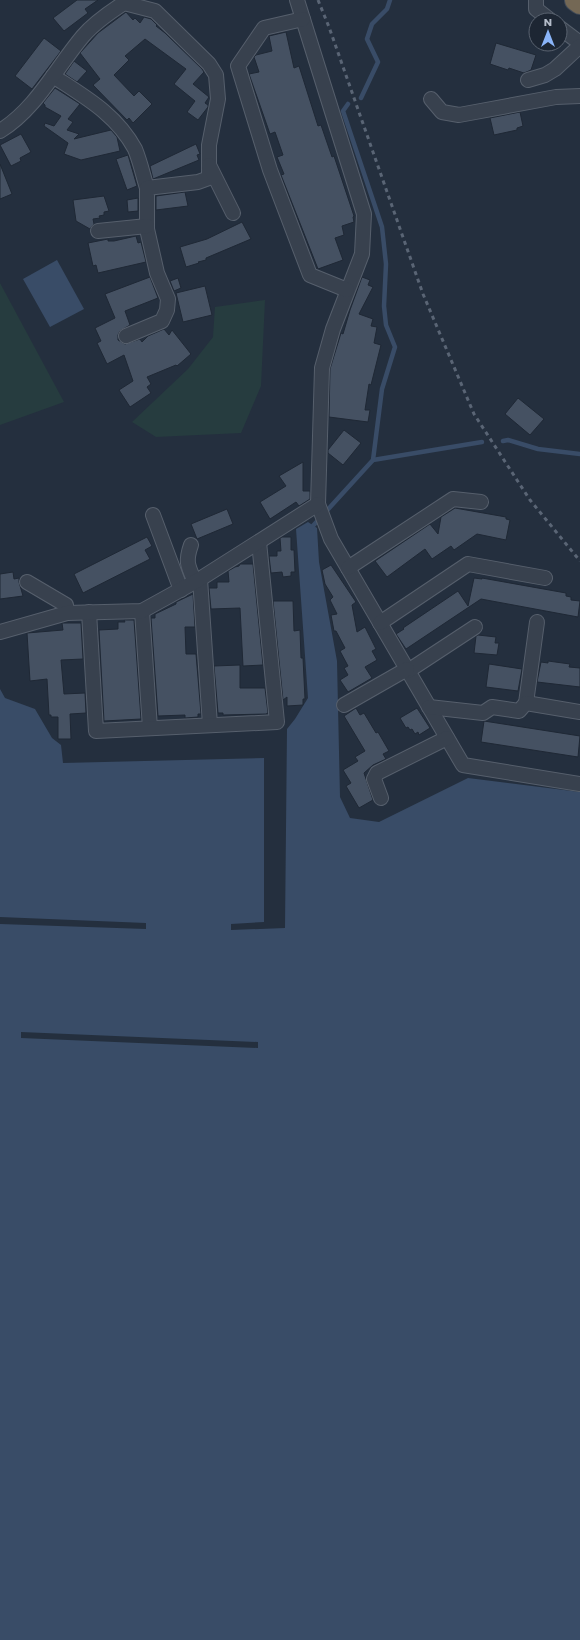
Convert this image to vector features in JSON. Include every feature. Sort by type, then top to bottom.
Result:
[{"type":"highway","points":[[576,0],[580,3]]},
{"type":"street","points":[[297,0],[364,214],[362,254],[333,329],[322,368],[318,505],[331,539],[463,765],[580,784]]},
{"type":"street","points":[[536,0],[536,9],[540,12]]},
{"type":"street","points":[[0,131],[31,105],[84,35],[111,11],[124,3],[155,11],[209,64],[216,75],[218,99],[209,145],[209,178],[198,182],[147,188]]},
{"type":"street","points":[[303,19],[264,28],[238,66],[270,170],[310,275],[347,290]]},
{"type":"street","points":[[528,80],[545,75],[555,69],[580,44],[568,34]]},
{"type":"street","points":[[53,76],[100,108],[121,127],[135,151],[147,188],[147,226],[156,273],[168,299],[167,310],[162,321],[126,336]]},
{"type":"street","points":[[431,99],[442,112],[459,115],[556,97],[580,96]]},
{"type":"street","points":[[209,164],[233,213]]},
{"type":"street","points":[[98,231],[147,226]]},
{"type":"street","points":[[348,568],[453,499],[481,502]]},
{"type":"street","points":[[0,632],[67,613],[142,611],[198,581],[318,505]]},
{"type":"street","points":[[152,515],[181,590]]},
{"type":"street","points":[[89,612],[96,731],[277,722],[259,542]]},
{"type":"street","points":[[191,545],[187,555],[187,564],[198,581],[210,725]]},
{"type":"street","points":[[380,623],[468,564],[545,578]]},
{"type":"street","points":[[27,582],[66,605],[67,613]]},
{"type":"street","points":[[142,611],[150,728]]},
{"type":"street","points":[[429,707],[483,712],[492,708],[519,711],[526,703],[537,622]]},
{"type":"street","points":[[344,705],[408,670],[475,627]]},
{"type":"street","points":[[526,703],[580,712]]},
{"type":"street","points":[[381,798],[374,779],[377,774],[448,738]]},
{"type":"green space","points":[[0,283],[64,402],[0,425]]},
{"type":"green space","points":[[265,300],[261,386],[241,433],[156,437],[132,422],[188,369],[213,337],[215,307]]},
{"type":"water","points":[[57,260],[84,309],[50,327],[23,279]]},
{"type":"water","points":[[308,522],[317,528],[319,562],[337,661],[340,797],[350,818],[379,822],[468,778],[580,792],[580,1640],[0,1640],[0,924],[146,929],[146,923],[0,917],[0,689],[5,698],[35,709],[52,738],[61,745],[63,763],[264,758],[264,922],[231,924],[231,930],[285,928],[287,729],[308,698],[296,529]]},
{"type":"pier","points":[[21,1032],[258,1042],[258,1048],[21,1038]]},
{"type":"building","points":[[77,0],[98,0],[85,9],[88,13],[64,31],[53,18]]},
{"type":"building","points":[[126,12],[133,20],[135,18],[140,23],[144,17],[151,19],[157,25],[156,26],[204,72],[193,84],[209,97],[205,103],[208,107],[198,120],[187,112],[195,101],[174,84],[186,69],[145,39],[125,56],[129,60],[114,75],[134,96],[139,91],[152,104],[133,123],[129,118],[127,120],[93,85],[100,79],[80,53],[98,33]]},
{"type":"building","points":[[286,32],[294,68],[299,66],[318,126],[321,125],[332,157],[334,156],[354,216],[354,222],[342,226],[344,235],[335,238],[343,260],[318,269],[281,175],[284,174],[277,157],[283,155],[275,132],[270,134],[249,74],[259,72],[254,57],[256,55],[272,51],[269,36]]},
{"type":"building","points":[[44,38],[61,51],[32,89],[15,76]]},
{"type":"building","points":[[496,43],[536,55],[531,70],[524,73],[490,64]]},
{"type":"building","points":[[74,61],[87,71],[77,82],[65,74]]},
{"type":"building","points":[[55,88],[80,104],[68,119],[73,122],[67,130],[79,134],[74,139],[111,130],[117,137],[120,151],[81,160],[64,154],[68,143],[44,126],[45,123],[54,126],[61,116],[45,107],[43,103]]},
{"type":"building","points":[[520,112],[523,126],[517,128],[517,130],[494,135],[490,118]]},
{"type":"building","points":[[21,134],[31,152],[20,158],[21,161],[11,166],[0,145]]},
{"type":"building","points":[[196,144],[200,154],[197,155],[199,160],[153,179],[150,166]]},
{"type":"building","points":[[128,155],[137,186],[127,190],[116,159]]},
{"type":"building","points":[[0,164],[12,194],[0,199]]},
{"type":"building","points":[[185,192],[188,206],[156,210],[156,196]]},
{"type":"building","points":[[104,196],[109,211],[104,212],[104,215],[99,216],[100,218],[93,219],[94,224],[90,229],[76,221],[73,200]]},
{"type":"building","points":[[138,198],[138,211],[128,212],[127,200]]},
{"type":"building","points":[[242,222],[251,239],[206,258],[206,260],[186,267],[180,247],[207,239]]},
{"type":"building","points":[[136,236],[138,243],[141,242],[146,262],[98,273],[96,265],[93,266],[88,243],[108,239],[108,241],[114,241]]},
{"type":"building","points":[[150,277],[158,298],[125,311],[130,325],[120,331],[118,340],[125,344],[140,339],[142,342],[148,336],[164,329],[169,335],[172,330],[191,354],[177,366],[176,365],[147,377],[151,384],[147,387],[151,393],[130,407],[119,390],[133,381],[124,355],[107,364],[97,343],[101,341],[95,328],[115,318],[105,294]]},
{"type":"building","points":[[362,277],[370,280],[368,285],[373,287],[359,314],[373,319],[371,326],[377,327],[374,343],[381,345],[371,385],[369,384],[365,410],[370,410],[368,422],[329,417],[330,369],[341,333],[343,334]]},
{"type":"building","points":[[178,278],[181,288],[174,291],[170,281]]},
{"type":"building","points":[[205,286],[212,315],[183,322],[176,293]]},
{"type":"building","points":[[518,398],[544,419],[530,435],[505,414]]},
{"type":"building","points":[[344,430],[361,443],[343,465],[328,453],[328,450]]},
{"type":"building","points":[[303,462],[303,491],[310,491],[310,499],[299,506],[296,502],[270,519],[260,502],[286,486],[279,476]]},
{"type":"building","points":[[455,508],[506,517],[506,519],[510,520],[506,540],[477,534],[454,550],[451,546],[432,559],[425,549],[387,577],[375,561],[430,524],[438,534],[441,517]]},
{"type":"building","points":[[227,509],[233,524],[197,539],[191,524]]},
{"type":"building","points":[[147,537],[152,546],[145,550],[150,559],[83,593],[74,574]]},
{"type":"building","points":[[291,537],[291,550],[294,550],[295,572],[291,572],[291,576],[283,577],[282,572],[271,573],[269,556],[277,556],[277,551],[281,551],[280,538]]},
{"type":"building","points":[[240,564],[253,564],[263,665],[243,666],[240,608],[211,609],[209,588],[217,588],[217,582],[229,582],[228,571],[239,566]]},
{"type":"building","points":[[331,565],[356,602],[352,605],[357,632],[365,627],[376,649],[372,651],[377,660],[365,667],[372,678],[348,692],[340,680],[348,675],[344,668],[348,666],[340,651],[345,648],[336,631],[334,631],[331,615],[337,614],[330,600],[333,597],[325,584],[322,570]]},
{"type":"building","points":[[13,572],[14,579],[19,578],[23,596],[0,599],[0,574]]},
{"type":"building","points":[[474,578],[482,578],[566,593],[566,596],[571,597],[571,600],[580,601],[578,617],[481,599],[406,649],[396,634],[458,591],[468,606]]},
{"type":"building","points":[[193,594],[195,627],[185,627],[186,654],[196,654],[201,714],[198,714],[198,717],[185,718],[185,715],[158,716],[151,618],[155,618],[155,614]]},
{"type":"building","points":[[273,601],[293,601],[294,631],[300,630],[301,658],[303,658],[305,699],[303,699],[303,705],[287,706],[287,697],[283,700]]},
{"type":"building","points":[[124,620],[134,620],[141,719],[104,721],[99,630],[118,629],[118,622],[125,622]]},
{"type":"building","points":[[62,623],[81,623],[83,659],[61,660],[64,694],[85,693],[86,713],[70,714],[71,739],[58,739],[58,717],[51,717],[51,715],[49,715],[47,679],[30,681],[27,633],[63,630]]},
{"type":"building","points":[[476,636],[496,637],[495,643],[499,643],[497,655],[474,653]]},
{"type":"building","points":[[548,661],[570,664],[569,667],[580,668],[580,687],[537,682],[541,662],[548,663]]},
{"type":"building","points":[[489,664],[522,669],[518,691],[486,687]]},
{"type":"building","points":[[240,665],[240,688],[265,688],[268,713],[223,715],[223,713],[218,713],[214,666]]},
{"type":"building","points":[[356,708],[360,715],[364,713],[376,733],[378,732],[389,751],[383,754],[386,759],[373,765],[364,773],[373,800],[359,808],[346,786],[351,783],[343,770],[358,761],[355,757],[365,751],[344,716]]},
{"type":"building","points":[[417,708],[430,728],[419,735],[418,732],[415,734],[412,729],[410,730],[408,727],[406,728],[400,718]]},
{"type":"building","points":[[484,721],[580,736],[578,757],[481,742]]},
{"type":"waterway","points":[[361,98],[378,62],[367,39],[372,24],[387,9],[390,0]]},
{"type":"waterway","points":[[311,528],[373,460],[382,389],[395,347],[386,325],[384,306],[386,264],[382,227],[343,111],[348,104]]},
{"type":"waterway","points":[[503,441],[508,440],[538,449],[580,454]]},
{"type":"waterway","points":[[373,460],[482,442]]},
{"type":"railway","points":[[318,0],[329,27],[423,294],[474,414],[530,500],[580,561]]}]
